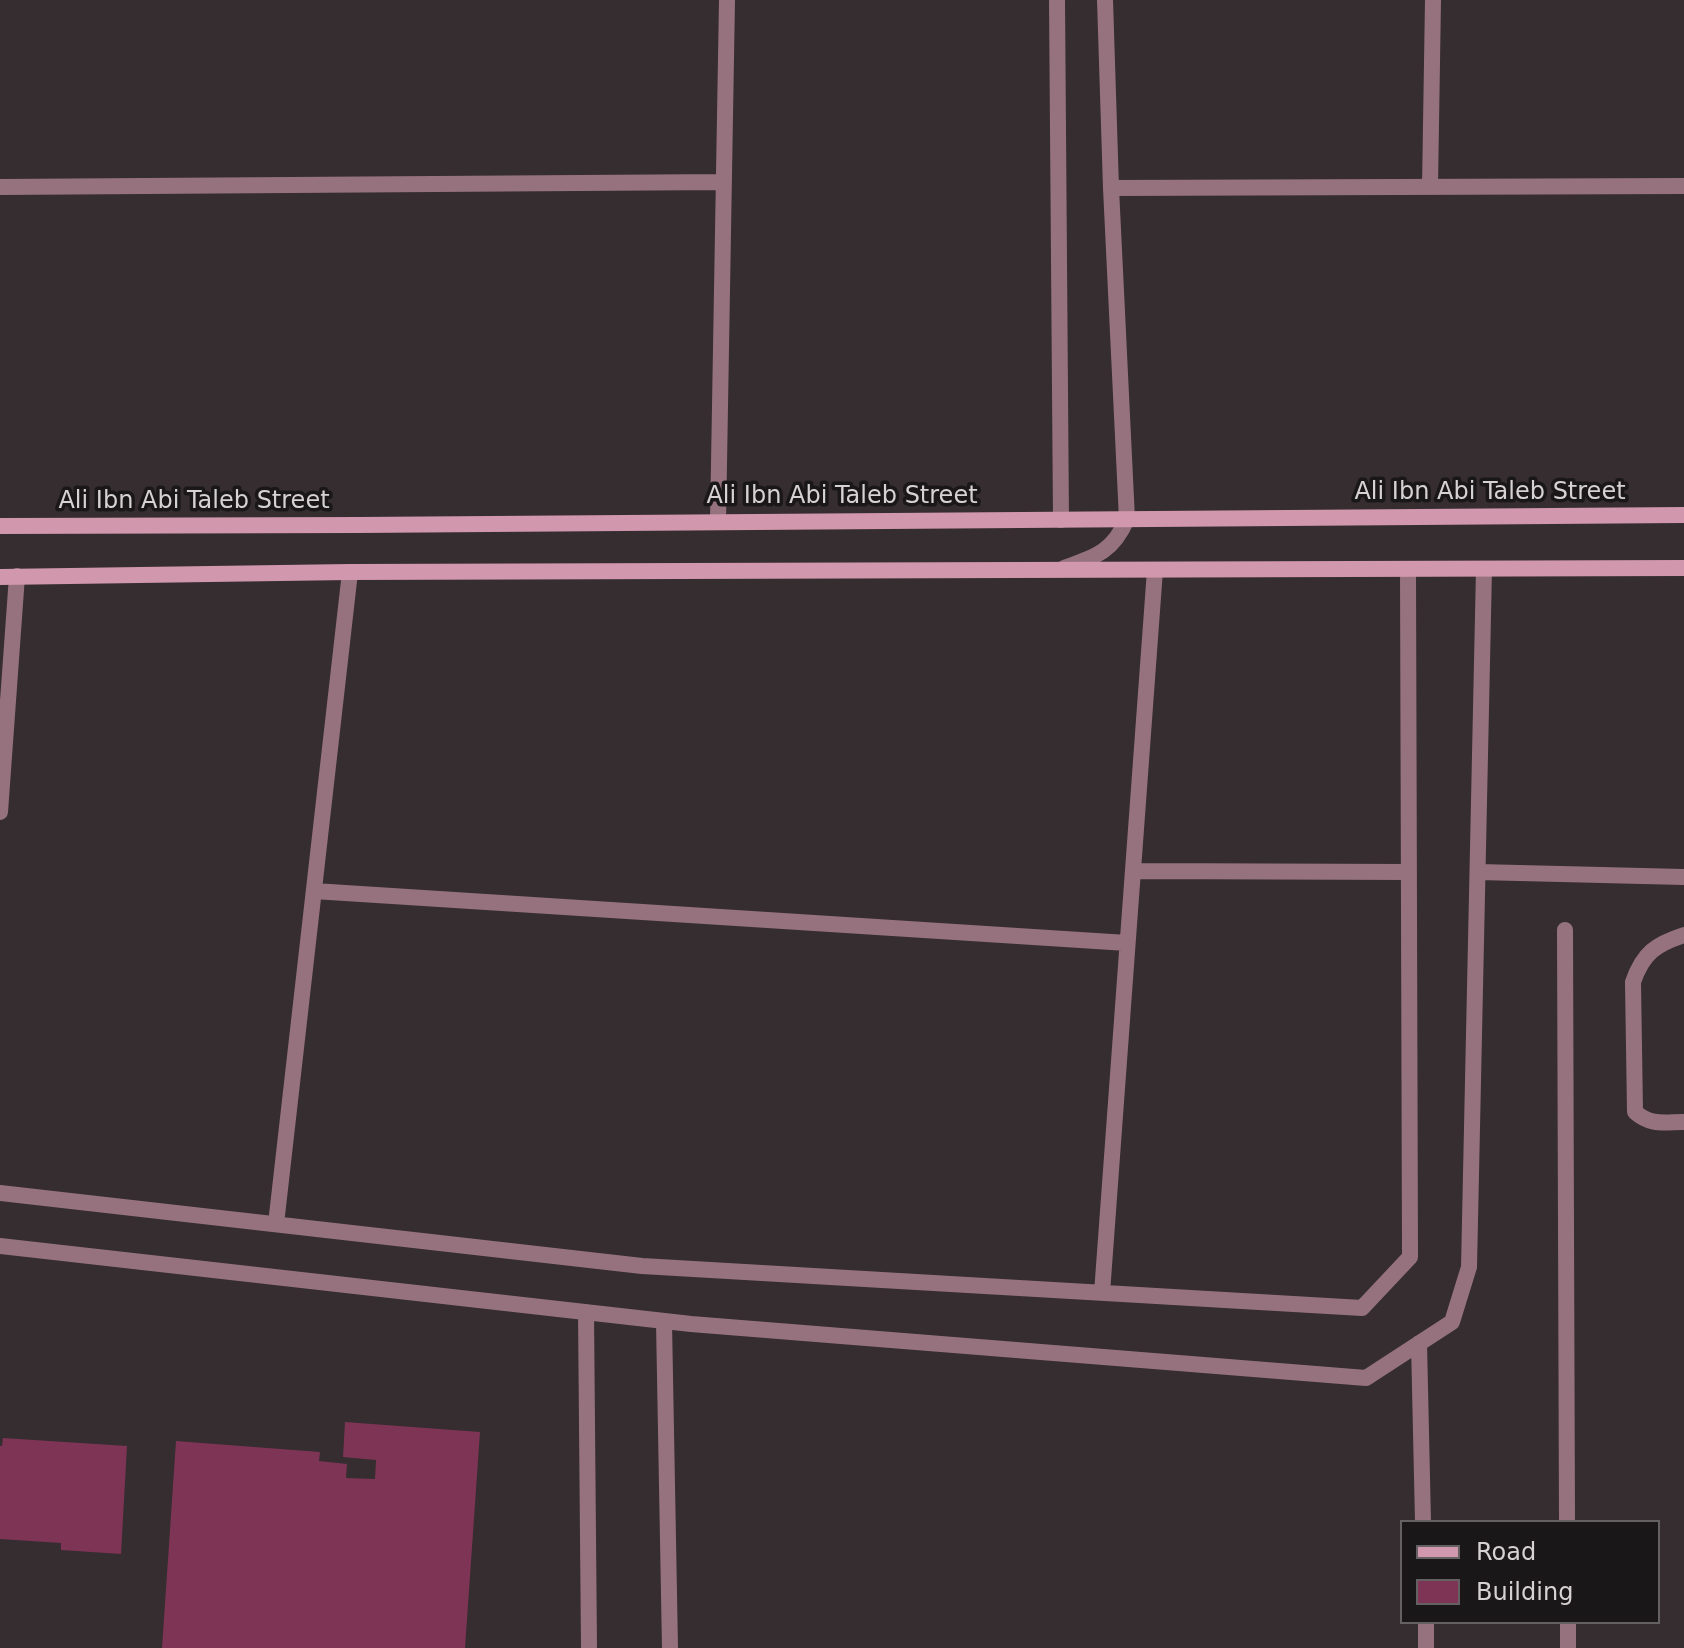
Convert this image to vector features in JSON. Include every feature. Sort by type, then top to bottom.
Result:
[{"type":"street","points":[[718,522],[727,0]]},
{"type":"street","points":[[1057,0],[1061,520]]},
{"type":"street","points":[[1059,570],[1103,553],[1121,533],[1127,519],[1105,0]]},
{"type":"street","points":[[1430,187],[1433,0]]},
{"type":"street","points":[[0,187],[724,182]]},
{"type":"street","points":[[1111,188],[1684,186]]},
{"type":"street","name":"Ali Ibn Abi Taleb Street","points":[[0,526],[1684,515]]},
{"type":"street","points":[[0,812],[9,576],[1684,568]]},
{"type":"street","points":[[0,1193],[642,1266],[1362,1308],[1410,1257],[1408,569]]},
{"type":"street","points":[[0,1246],[664,1322],[1366,1378],[1452,1322],[1469,1267],[1484,569]]},
{"type":"street","points":[[1102,1293],[1155,570]]},
{"type":"street","points":[[276,1224],[350,572]]},
{"type":"street","points":[[1133,871],[1409,872]]},
{"type":"street","points":[[1478,872],[1684,877]]},
{"type":"street","points":[[314,891],[1127,943]]},
{"type":"street","points":[[1565,930],[1567,1520]]},
{"type":"street","points":[[1684,935],[1650,951],[1638,967],[1633,982],[1635,1112],[1655,1123],[1684,1122]]},
{"type":"street","points":[[586,1312],[589,1648]]},
{"type":"street","points":[[664,1322],[670,1648]]},
{"type":"street","points":[[1419,1343],[1423,1520]]},
{"type":"street","points":[[1426,1624],[1426,1648]]},
{"type":"street","points":[[1568,1624],[1568,1648]]},
{"type":"building","points":[[345,1422],[480,1432],[465,1648],[162,1648],[176,1441],[320,1452],[319,1461],[347,1464],[346,1478],[375,1479],[376,1460],[343,1457]]},
{"type":"building","points":[[3,1438],[127,1446],[121,1554],[61,1550],[61,1543],[0,1539],[0,1446]]}]
